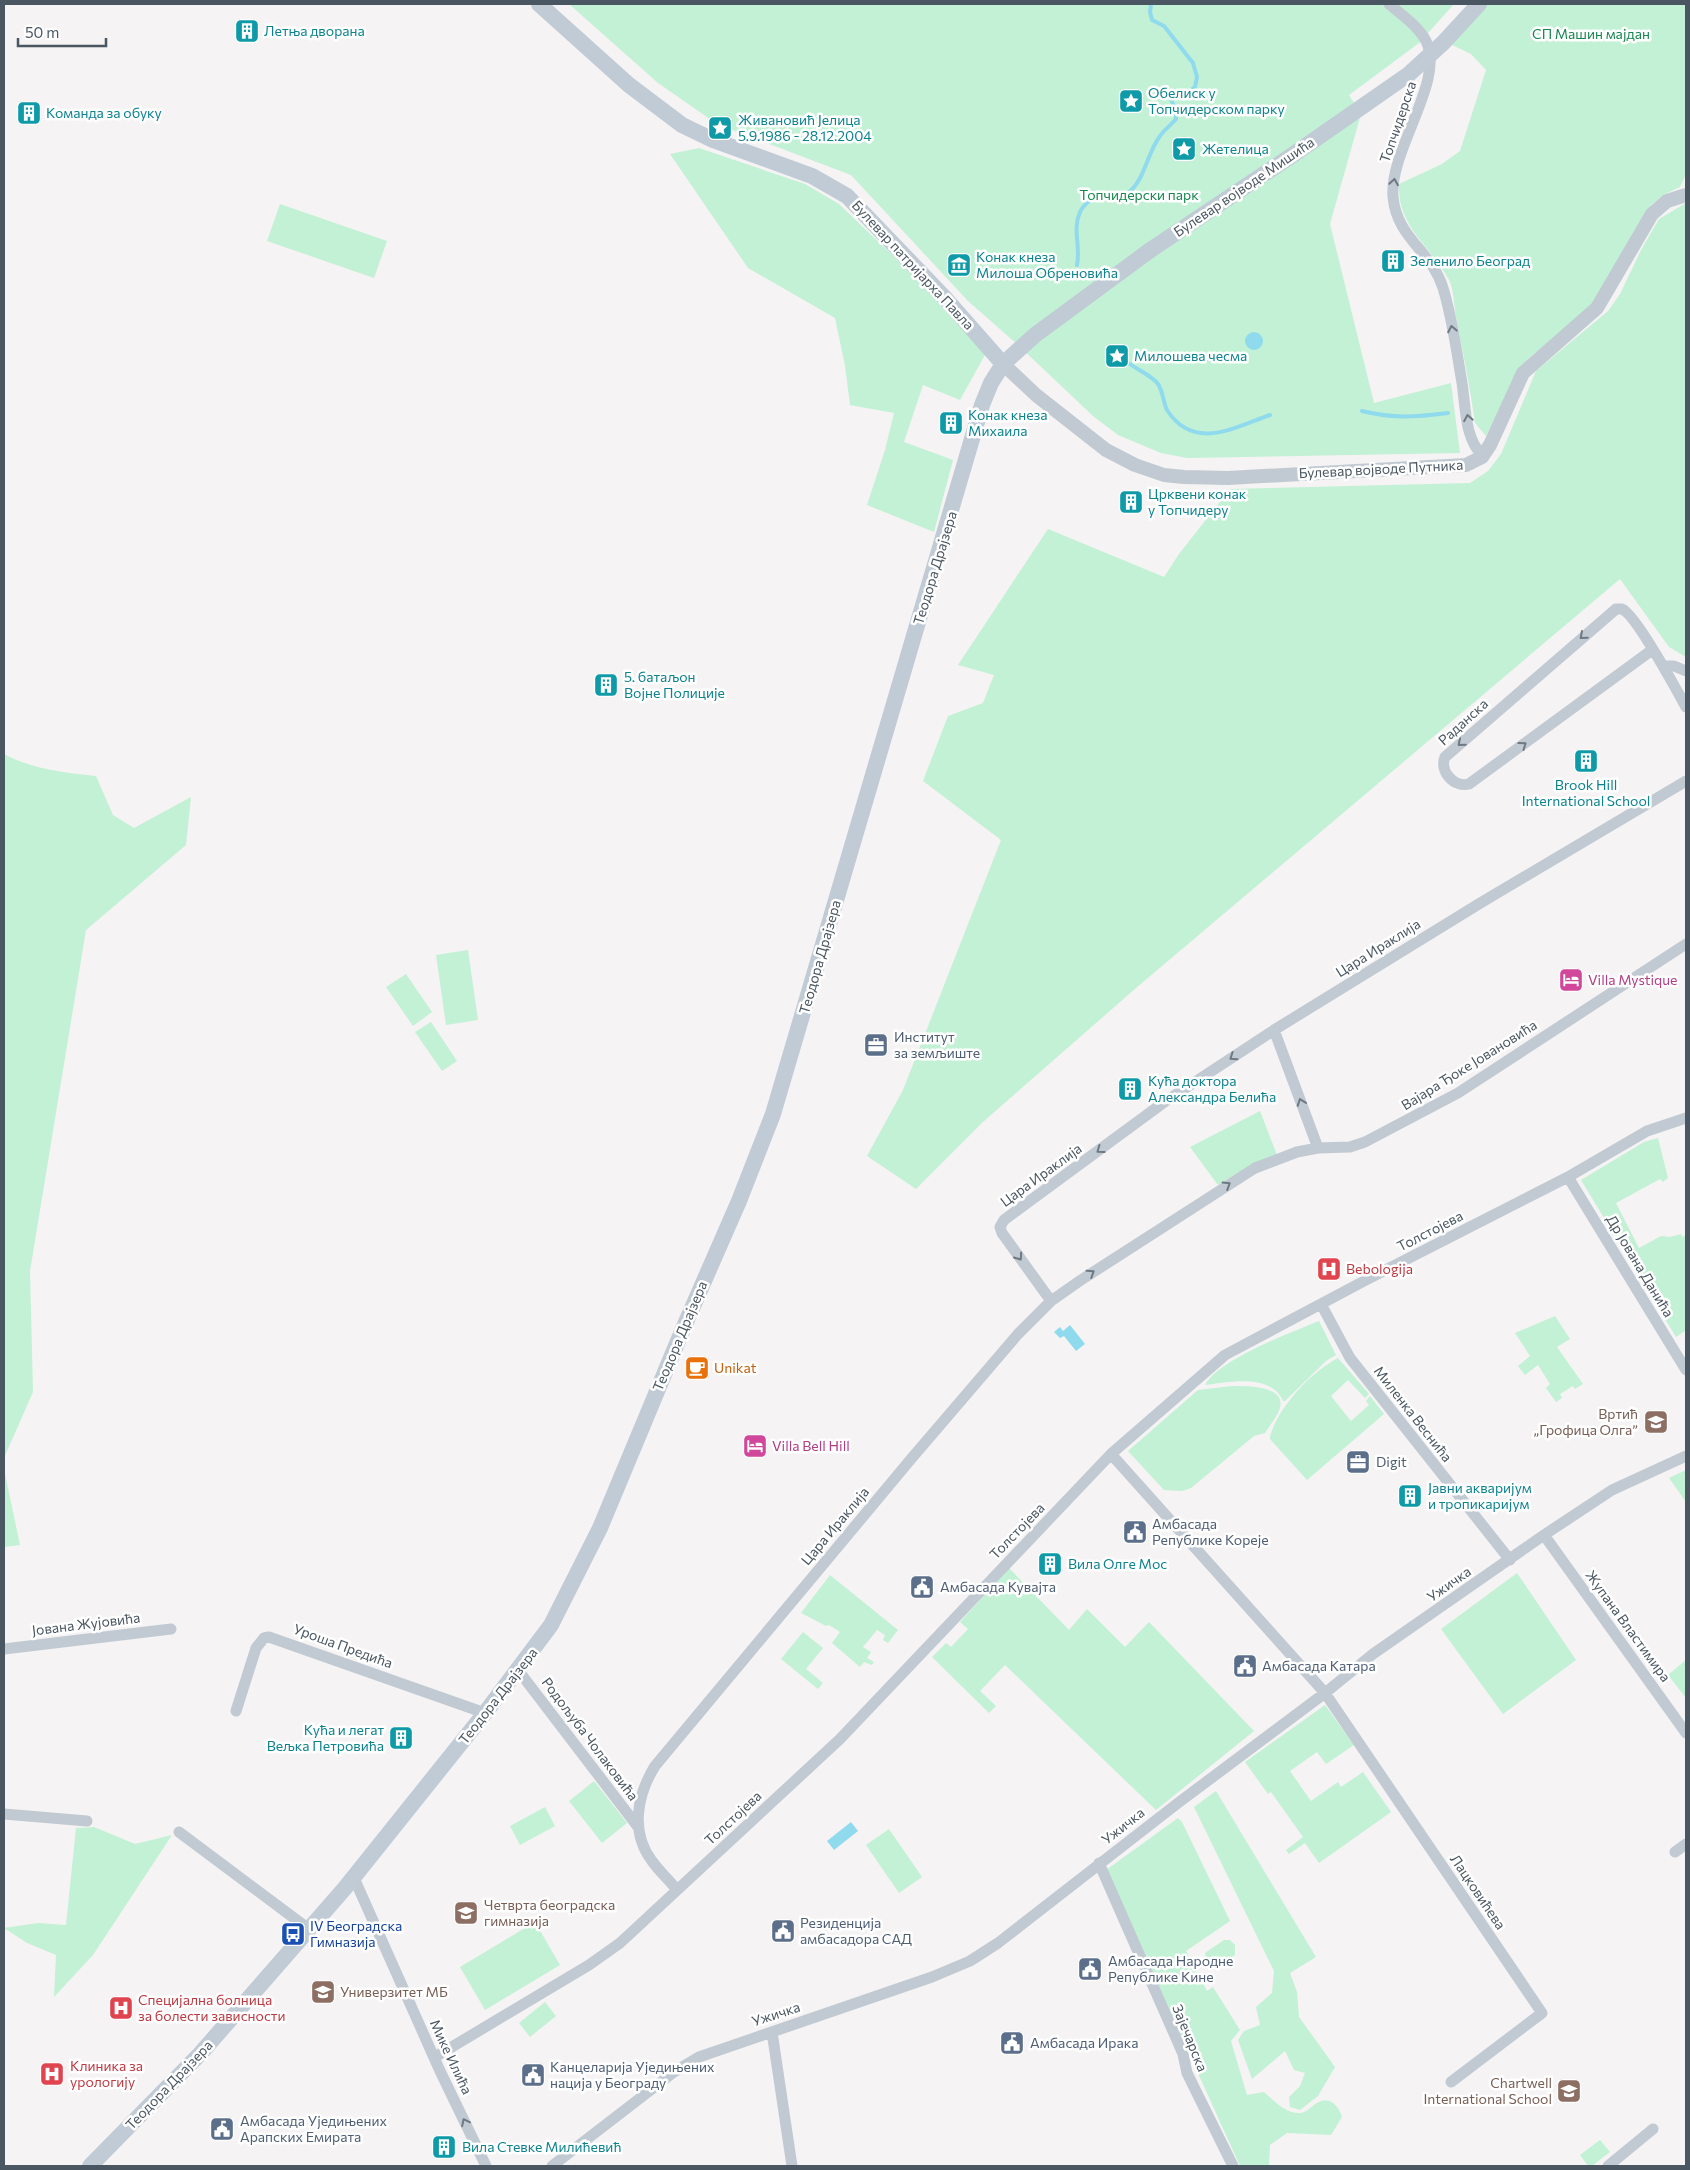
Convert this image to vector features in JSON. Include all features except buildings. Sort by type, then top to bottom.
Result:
[{"type":"main road","name":"Булевар патријарха Павла","points":[[539,4],[630,85],[682,126],[713,140],[812,176],[847,196],[944,297],[1003,364]]},
{"type":"main road","name":"Булевар војводе Мишића","points":[[1003,364],[1035,335],[1081,299],[1400,80],[1431,55],[1479,4]]},
{"type":"main road","name":"Теодора Драјзера","points":[[91,2166],[168,2089],[310,1930],[354,1878],[485,1713],[551,1625],[600,1528],[682,1329],[739,1201],[773,1114],[982,405],[991,383],[1003,364]]},
{"type":"street","points":[[1389,4],[1423,36],[1431,55]]},
{"type":"street","name":"Топчидерска","points":[[1431,55],[1429,79],[1399,159],[1393,186],[1394,204],[1406,234],[1431,263],[1443,288],[1470,432],[1476,448],[1483,456]]},
{"type":"street","name":"Булевар војводе Путника","points":[[1003,364],[1036,395],[1106,450],[1136,466],[1171,476],[1228,478],[1463,466],[1483,456],[1492,441],[1521,376],[1537,359],[1595,310],[1652,214],[1662,204],[1686,196]]},
{"type":"street","name":"Раданска","points":[[1652,650],[1469,784],[1461,785],[1454,782],[1445,771],[1444,761],[1454,749],[1610,613],[1622,608],[1632,616],[1686,707]]},
{"type":"street","points":[[1663,666],[1674,666],[1686,671]]},
{"type":"street","name":"Цара Ираклија","points":[[677,1890],[651,1860],[643,1846],[638,1827],[640,1799],[646,1781],[655,1766],[911,1459],[1018,1334],[1051,1301],[1002,1233],[1000,1227],[1002,1223],[1163,1103],[1274,1030],[1482,902],[1686,782]]},
{"type":"street","name":"Вајара Ђоке Јовановића","points":[[1051,1301],[1255,1168],[1279,1157],[1318,1148],[1350,1147],[1397,1127],[1458,1093],[1686,944]]},
{"type":"street","points":[[1274,1030],[1318,1148]]},
{"type":"street","name":"Толстојева","points":[[434,2057],[602,1956],[620,1943],[840,1739],[1111,1454],[1226,1355],[1568,1177],[1646,1131],[1686,1118]]},
{"type":"street","name":"Др Јована Данића","points":[[1568,1177],[1686,1370]]},
{"type":"street","name":"Миленка Веснића","points":[[1321,1304],[1350,1358],[1510,1560]]},
{"type":"street","points":[[1111,1454],[1325,1693]]},
{"type":"street","name":"Ужичка","points":[[552,2166],[686,2064],[713,2051],[932,1977],[970,1961],[1026,1922],[1099,1863],[1325,1693],[1373,1654],[1612,1490],[1686,1456]]},
{"type":"street","name":"Жупана Властимира","points":[[1544,1536],[1686,1733]]},
{"type":"street","name":"Јована Жујовића","points":[[4,1649],[172,1629]]},
{"type":"street","name":"Уроша Предића","points":[[236,1710],[256,1648],[264,1638],[269,1637],[485,1713]]},
{"type":"street","name":"Родољуба Чолаковића","points":[[518,1670],[638,1827]]},
{"type":"street","name":"Лацковићева","points":[[1325,1693],[1542,2013],[1451,2082]]},
{"type":"street","points":[[4,1814],[87,1821]]},
{"type":"street","points":[[179,1832],[310,1930]]},
{"type":"street","points":[[1675,1852],[1686,1844]]},
{"type":"street","name":"Зајечарска","points":[[1099,1863],[1183,2054],[1187,2073],[1233,2166]]},
{"type":"street","name":"Мике Илића","points":[[354,1878],[434,2057],[486,2166]]},
{"type":"street","points":[[772,2032],[792,2166]]},
{"type":"street","points":[[1608,2166],[1653,2130]]},
{"type":"green space","name":"Топчидерски парк","points":[[569,4],[1454,4],[1419,43],[1349,95],[1361,114],[1330,224],[1374,403],[1451,383],[1460,453],[1187,458],[1161,453],[1118,435],[1093,416],[968,301],[851,175],[717,124],[658,83]]},
{"type":"green space","name":"СП Машин мајдан","points":[[1487,4],[1686,4],[1686,174],[1680,187],[1665,194],[1651,205],[1588,312],[1531,356],[1519,369],[1486,436],[1475,423],[1451,284],[1442,268],[1409,224],[1403,212],[1399,184],[1442,164],[1460,151],[1486,70],[1471,54],[1452,45]]},
{"type":"green space","points":[[699,148],[805,184],[839,204],[959,319],[986,353],[960,400],[923,385],[904,442],[953,460],[934,532],[867,505],[885,450],[894,413],[850,405],[845,366],[835,318],[748,268],[670,154]]},
{"type":"green space","points":[[1686,203],[1686,657],[1669,647],[1620,579],[1136,988],[983,1122],[916,1189],[867,1156],[903,1090],[1001,840],[923,781],[948,716],[983,703],[994,675],[958,665],[1048,529],[1164,577],[1179,554],[1230,489],[1470,483],[1488,471],[1501,454],[1536,371],[1608,311],[1620,294],[1641,250],[1659,219]]},
{"type":"green space","points":[[280,204],[387,241],[374,278],[267,241]]},
{"type":"green space","points":[[4,754],[37,767],[96,776],[113,815],[134,828],[191,797],[186,845],[86,930],[30,1271],[33,1392],[4,1458]]},
{"type":"green space","points":[[468,950],[478,1020],[446,1025],[436,955]]},
{"type":"green space","points":[[406,974],[432,1012],[413,1026],[386,987]]},
{"type":"green space","points":[[431,1022],[457,1061],[442,1071],[415,1032]]},
{"type":"green space","points":[[1260,1111],[1277,1155],[1246,1168],[1218,1185],[1190,1147]]},
{"type":"green space","points":[[1658,1138],[1668,1178],[1663,1182],[1660,1179],[1616,1203],[1639,1248],[1661,1236],[1670,1237],[1681,1234],[1682,1237],[1686,1235],[1686,1330],[1676,1337],[1581,1180],[1644,1142]]},
{"type":"green space","points":[[1555,1316],[1570,1339],[1557,1347],[1583,1384],[1575,1389],[1573,1386],[1560,1394],[1562,1398],[1556,1402],[1546,1388],[1550,1384],[1538,1365],[1525,1375],[1518,1366],[1530,1356],[1515,1333]]},
{"type":"green space","points":[[1319,1321],[1336,1355],[1326,1361],[1285,1401],[1269,1386],[1259,1383],[1237,1381],[1205,1385],[1224,1366],[1240,1357],[1274,1339]]},
{"type":"green space","points":[[1338,1358],[1369,1394],[1365,1398],[1348,1380],[1331,1396],[1351,1421],[1369,1405],[1366,1401],[1370,1396],[1384,1414],[1307,1480],[1270,1439],[1270,1436],[1281,1413],[1297,1391],[1317,1372]]},
{"type":"green space","points":[[1232,1386],[1263,1388],[1271,1391],[1280,1400],[1280,1408],[1277,1415],[1265,1433],[1254,1436],[1191,1488],[1182,1491],[1164,1490],[1128,1451],[1198,1390]]},
{"type":"green space","points":[[4,1469],[20,1545],[4,1547]]},
{"type":"green space","points":[[1686,1470],[1686,1502],[1669,1478]]},
{"type":"green space","points":[[1009,1568],[1069,1630],[1087,1609],[1125,1647],[1149,1622],[1254,1731],[1156,1810],[1005,1665],[980,1691],[996,1706],[989,1713],[932,1657],[946,1643],[951,1647],[968,1629],[960,1622]]},
{"type":"green space","points":[[1517,1573],[1576,1660],[1503,1714],[1441,1629]]},
{"type":"green space","points":[[830,1575],[898,1630],[888,1643],[883,1640],[885,1635],[877,1630],[863,1647],[871,1652],[867,1658],[874,1662],[872,1665],[864,1662],[860,1667],[832,1643],[840,1632],[801,1613]]},
{"type":"green space","points":[[803,1632],[823,1648],[806,1669],[823,1683],[818,1689],[781,1659]]},
{"type":"green space","points":[[1686,1660],[1686,1698],[1668,1675]]},
{"type":"green space","points":[[1325,1705],[1354,1745],[1326,1764],[1317,1752],[1290,1771],[1311,1801],[1338,1782],[1341,1787],[1363,1772],[1391,1812],[1319,1863],[1305,1843],[1289,1854],[1286,1850],[1303,1837],[1271,1792],[1268,1794],[1245,1762]]},
{"type":"green space","points":[[594,1781],[627,1823],[602,1843],[569,1801]]},
{"type":"green space","points":[[1216,1791],[1316,1957],[1290,1973],[1297,1992],[1299,2017],[1335,2067],[1318,2096],[1300,2110],[1290,2107],[1289,2097],[1300,2086],[1305,2073],[1294,2070],[1285,2051],[1252,2079],[1238,2040],[1244,2031],[1260,2025],[1256,2007],[1272,1993],[1274,1971],[1194,1807]]},
{"type":"green space","points":[[545,1807],[555,1826],[520,1845],[510,1826]]},
{"type":"green space","points":[[1178,1818],[1182,1822],[1230,1921],[1186,1951],[1207,1991],[1213,1987],[1240,2030],[1231,2041],[1247,2095],[1264,2092],[1280,2106],[1295,2113],[1305,2111],[1315,2104],[1326,2100],[1333,2103],[1339,2109],[1342,2117],[1331,2135],[1287,2133],[1270,2145],[1269,2166],[1240,2166],[1106,1870]]},
{"type":"green space","points":[[94,1827],[135,1844],[172,1835],[93,1955],[54,1997],[56,1955],[27,1943],[4,1928],[38,1923],[66,1925],[76,1828]]},
{"type":"green space","points":[[889,1829],[922,1877],[899,1893],[866,1845]]},
{"type":"green space","points":[[535,1922],[560,1965],[485,2010],[460,1967]]},
{"type":"green space","points":[[1224,1940],[1230,1940],[1235,1945],[1235,1955],[1218,1967],[1211,1967],[1206,1963],[1205,1953]]},
{"type":"green space","points":[[545,2002],[556,2016],[530,2037],[519,2023]]},
{"type":"green space","points":[[1600,2140],[1610,2152],[1592,2166],[1588,2166],[1580,2155]]},
{"type":"water","points":[[1250,332],[1258,332],[1263,337],[1261,348],[1250,350],[1245,345],[1245,337]]},
{"type":"water","points":[[1070,1325],[1085,1344],[1076,1351],[1064,1336],[1060,1338],[1054,1332],[1060,1327],[1063,1331]]},
{"type":"water","points":[[851,1822],[858,1831],[834,1850],[827,1841]]},
{"type":"waterway","points":[[1077,265],[1077,225],[1080,212],[1090,200],[1122,196],[1134,188],[1156,143],[1176,119],[1176,112],[1170,96],[1175,91],[1187,93],[1195,87],[1197,77],[1193,63],[1164,26],[1152,20],[1151,4]]},
{"type":"waterway","points":[[1130,364],[1158,384],[1167,410],[1178,423],[1190,430],[1202,433],[1216,433],[1270,415]]},
{"type":"waterway","points":[[1362,411],[1405,416],[1448,413]]},
{"type":"place","name":"Летња дворана","points":[[247,31]]},
{"type":"place","name":"Обелиск у Топчидерском парку","points":[[1131,101]]},
{"type":"place","name":"Команда за обуку","points":[[29,113]]},
{"type":"place","name":"Живановић Јелица 5.9.1986 - 28.12.2004","points":[[720,128]]},
{"type":"place","name":"Жетелица","points":[[1184,149]]},
{"type":"place","name":"Зеленило Београд","points":[[1393,261]]},
{"type":"place","name":"Конак кнеза Милоша Обреновића","points":[[959,265]]},
{"type":"place","name":"Милошева чесма","points":[[1117,356]]},
{"type":"place","name":"Конак кнеза Михаила","points":[[951,423]]},
{"type":"place","name":"Црквени конак у Топчидеру","points":[[1131,502]]},
{"type":"place","name":"5. батаљон Војне Полиције","points":[[606,685]]},
{"type":"place","name":"Brook Hill International School","points":[[1586,761]]},
{"type":"place","name":"Villa Mystique","points":[[1571,980]]},
{"type":"place","name":"Институт за земљиште","points":[[876,1045]]},
{"type":"place","name":"Кућа доктора Александра Белића","points":[[1130,1089]]},
{"type":"place","name":"Bebologija","points":[[1329,1269]]},
{"type":"place","name":"Unikat","points":[[697,1368]]},
{"type":"place","name":"Вртић „Грофица Олга”","points":[[1656,1422]]},
{"type":"place","name":"Villa Bell Hill","points":[[755,1446]]},
{"type":"place","name":"Digit","points":[[1358,1462]]},
{"type":"place","name":"Јавни акваријум и тропикаријум","points":[[1410,1496]]},
{"type":"place","name":"Амбасада Републике Кореје","points":[[1135,1532]]},
{"type":"place","name":"Вила Олге Мос","points":[[1050,1564]]},
{"type":"place","name":"Амбасада Кувајта","points":[[922,1587]]},
{"type":"place","name":"Амбасада Катара","points":[[1245,1666]]},
{"type":"place","name":"Кућа и легат Вељка Петровића","points":[[401,1738]]},
{"type":"place","name":"Четврта београдска гимназија","points":[[466,1913]]},
{"type":"place","name":"Резиденција амбасадора САД","points":[[783,1931]]},
{"type":"place","name":"IV Београдска Гимназија","points":[[293,1934]]},
{"type":"place","name":"Амбасада Народне Републике Кине","points":[[1090,1969]]},
{"type":"place","name":"Универзитет МБ","points":[[323,1992]]},
{"type":"place","name":"Специјална болница за болести зависности","points":[[121,2008]]},
{"type":"place","name":"Амбасада Ирака","points":[[1012,2043]]},
{"type":"place","name":"Клиника за урологију","points":[[52,2074]]},
{"type":"place","name":"Канцеларија Уједињених нација у Београду","points":[[533,2075]]},
{"type":"place","name":"Chartwell International School","points":[[1569,2091]]},
{"type":"place","name":"Амбасада Уједињених Арапских Емирата","points":[[222,2129]]},
{"type":"place","name":"Вила Стевке Милићевић","points":[[444,2147]]}]
